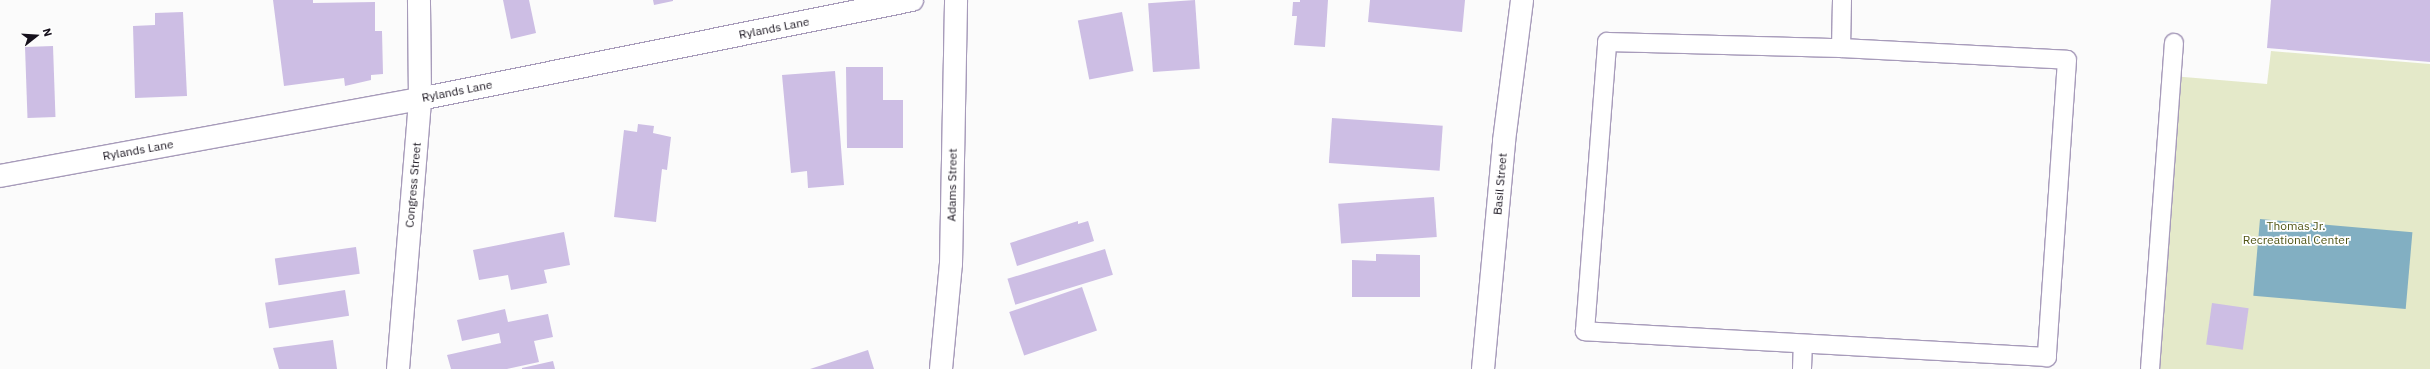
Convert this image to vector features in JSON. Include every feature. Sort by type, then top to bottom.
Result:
[{"type":"street","name":"Congress Street","points":[[398,369],[420,99],[419,0]]},
{"type":"street","name":"Rylands Lane","points":[[1,181],[420,99],[912,0]]},
{"type":"street","name":"Adams Street","points":[[941,369],[951,264],[956,0]]},
{"type":"street","name":"Basil Street","points":[[1483,369],[1504,141],[1522,0]]},
{"type":"lane","points":[[1841,48],[1842,0]]},
{"type":"lane","points":[[1607,42],[1841,48],[2067,60],[2047,357],[1585,331],[1607,42]]},
{"type":"lane","points":[[2150,369],[2174,42]]},
{"type":"lane","points":[[1802,369],[1803,344]]},
{"type":"green space","name":"Thomas Jr. Recreational Center","points":[[2271,51],[2430,64],[2430,369],[2150,369],[2172,76],[2267,84]]},
{"type":"water","points":[[2260,219],[2412,232],[2406,309],[2253,296]]},
{"type":"building","points":[[273,0],[313,0],[313,3],[375,2],[375,31],[382,31],[383,74],[371,75],[371,80],[345,86],[344,78],[284,86]]},
{"type":"building","points":[[503,0],[529,0],[536,33],[511,39]]},
{"type":"building","points":[[653,0],[673,0],[673,1],[654,5]]},
{"type":"building","points":[[1195,0],[1200,69],[1153,72],[1148,3]]},
{"type":"building","points":[[1300,0],[1328,0],[1325,47],[1294,45],[1297,16],[1292,16],[1293,2],[1300,2]]},
{"type":"building","points":[[1370,0],[1465,0],[1462,32],[1368,22]]},
{"type":"building","points":[[2271,0],[2430,0],[2430,62],[2267,48]]},
{"type":"building","points":[[183,12],[187,96],[135,98],[133,26],[155,25],[155,13]]},
{"type":"building","points":[[1122,12],[1133,71],[1089,79],[1078,21]]},
{"type":"building","points":[[53,46],[55,117],[27,118],[25,47]]},
{"type":"building","points":[[846,67],[883,67],[883,100],[903,100],[903,148],[847,148]]},
{"type":"building","points":[[835,71],[844,185],[808,188],[807,171],[791,173],[782,75]]},
{"type":"building","points":[[1332,118],[1443,126],[1440,171],[1329,163]]},
{"type":"building","points":[[638,124],[654,126],[653,133],[671,137],[667,170],[662,169],[656,222],[614,217],[624,130],[637,132]]},
{"type":"building","points":[[1434,197],[1437,237],[1341,244],[1338,204]]},
{"type":"building","points":[[1078,221],[1078,224],[1088,221],[1094,241],[1017,266],[1010,243]]},
{"type":"building","points":[[564,232],[570,265],[544,270],[547,283],[511,290],[508,275],[479,280],[473,250]]},
{"type":"building","points":[[356,247],[360,274],[279,285],[275,258]]},
{"type":"building","points":[[1105,249],[1113,275],[1015,305],[1007,279]]},
{"type":"building","points":[[1376,254],[1420,255],[1420,297],[1352,297],[1352,260],[1376,261]]},
{"type":"building","points":[[1082,287],[1097,330],[1024,356],[1009,312]]},
{"type":"building","points":[[345,290],[349,316],[269,328],[265,303]]},
{"type":"building","points":[[2212,303],[2249,308],[2243,350],[2206,345]]},
{"type":"building","points":[[505,309],[508,322],[548,314],[553,337],[534,341],[539,362],[507,369],[451,369],[447,355],[501,343],[499,333],[462,341],[457,320]]},
{"type":"building","points":[[333,340],[337,369],[279,369],[273,348]]},
{"type":"building","points":[[868,350],[874,369],[810,369]]},
{"type":"building","points":[[553,361],[555,369],[522,369],[522,368]]}]
